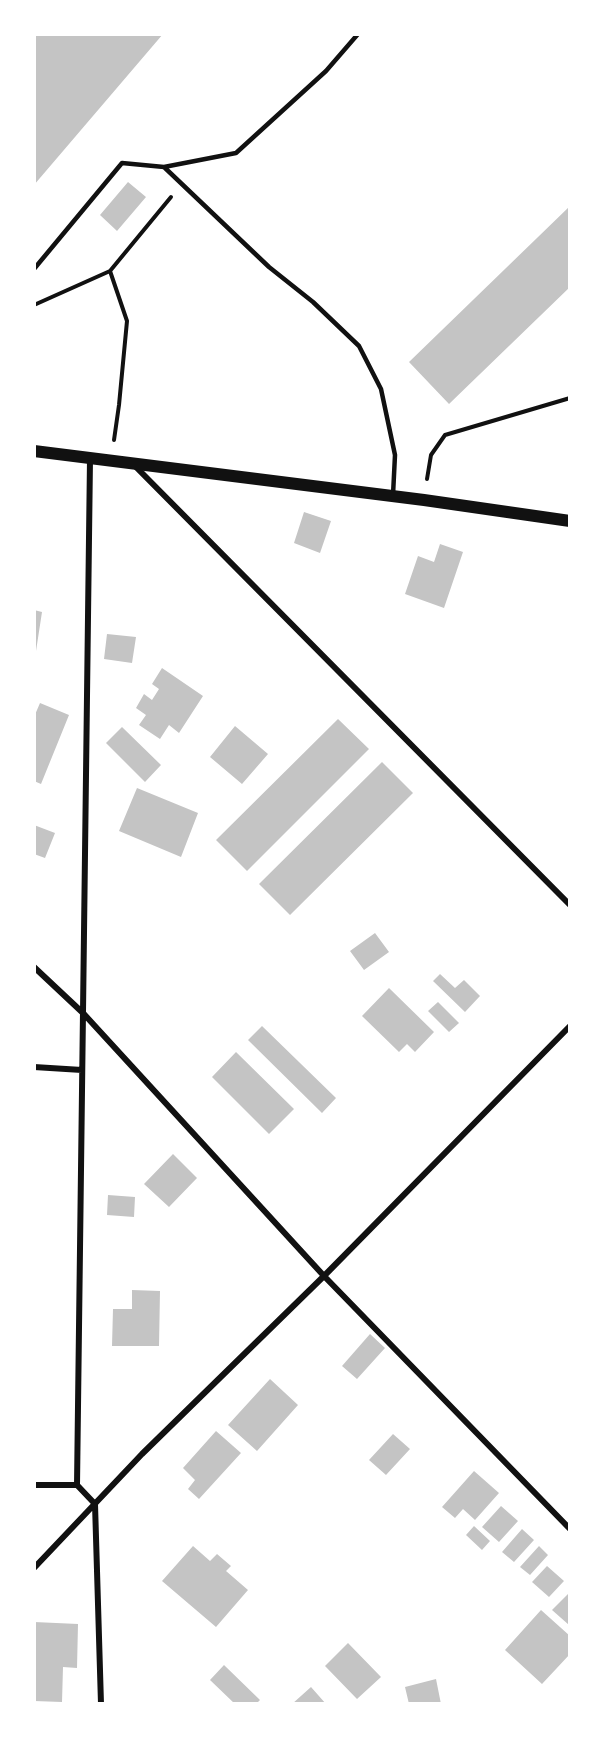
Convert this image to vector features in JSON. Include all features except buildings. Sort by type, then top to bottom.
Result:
[{"type":"main road","points":[[34,451],[424,500],[570,521]]},
{"type":"street","points":[[90,459],[77,1485],[94,1504],[101,1704]]},
{"type":"street","points":[[132,464],[570,905]]},
{"type":"street","points":[[34,966],[83,1013],[324,1276],[570,1529]]},
{"type":"street","points":[[34,1568],[142,1454],[324,1276],[570,1026]]},
{"type":"street","points":[[34,1067],[82,1070]]},
{"type":"street","points":[[34,1485],[77,1485]]},
{"type":"lane","points":[[34,269],[122,163],[164,167],[236,153],[326,71],[358,34]]},
{"type":"lane","points":[[164,167],[269,267],[313,302],[359,346],[381,389],[395,455],[393,496]]},
{"type":"path","points":[[34,305],[110,271],[182,183]]},
{"type":"path","points":[[110,271],[128,321],[110,461]]},
{"type":"path","points":[[424,500],[431,455],[445,435],[570,398]]}]
